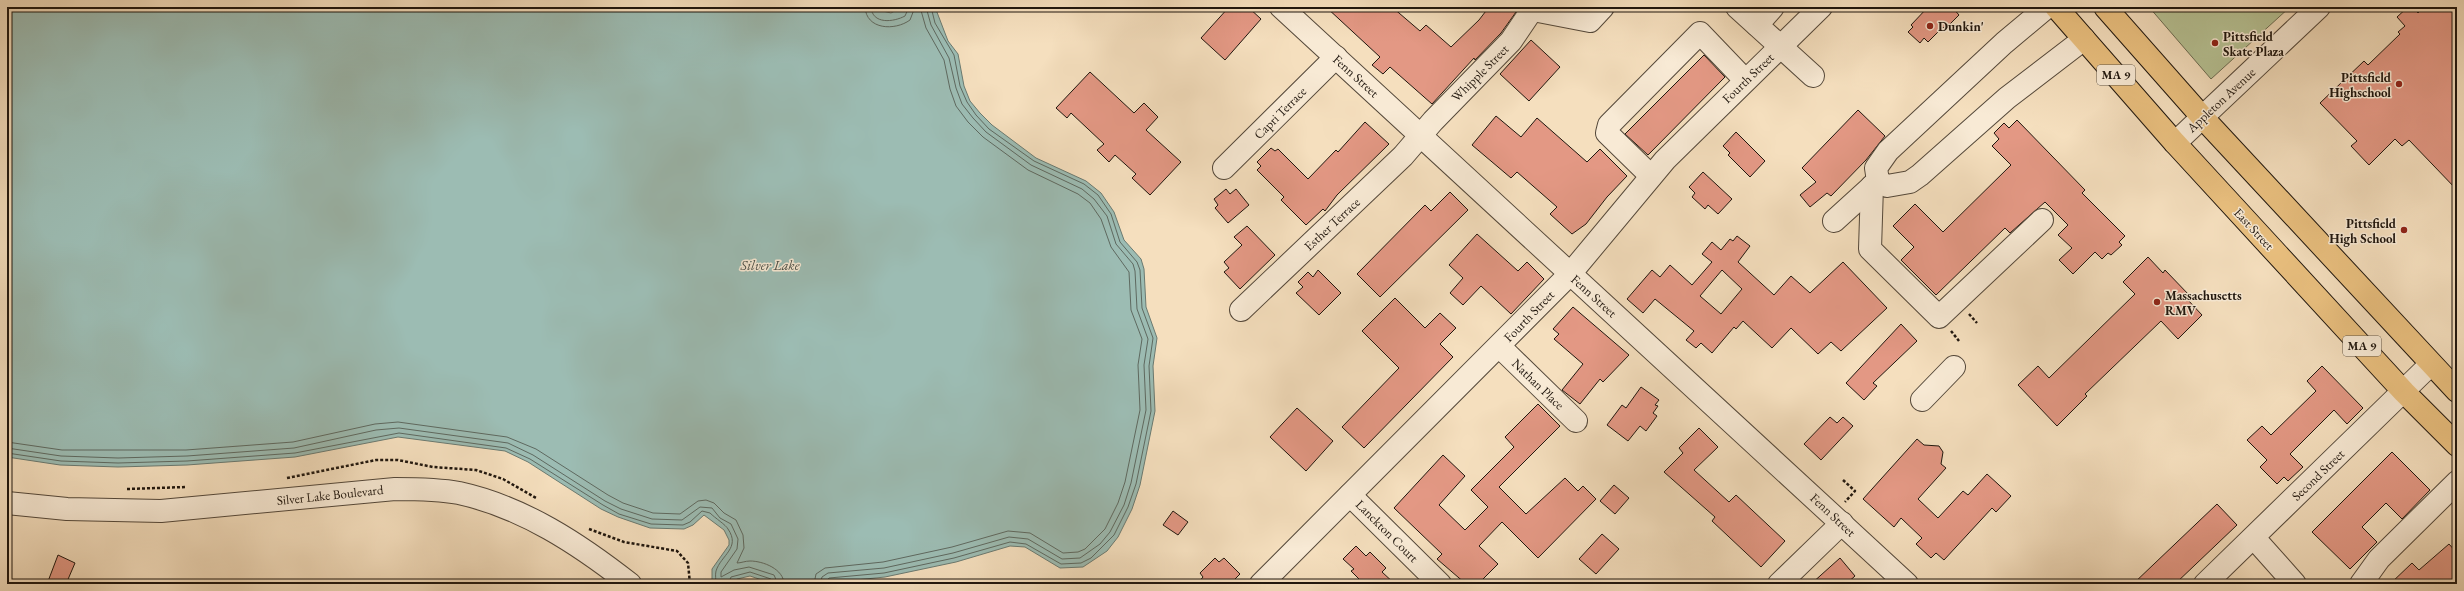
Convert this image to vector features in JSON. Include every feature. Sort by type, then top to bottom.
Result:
[{"type":"highway","name":"East Street","points":[[2056,7],[2175,143],[2404,392],[2457,446]]},
{"type":"highway","name":"MA 9","points":[[2105,7],[2203,118],[2430,365],[2457,391]]},
{"type":"street","name":"Fenn Street","points":[[1281,7],[1570,274],[1843,514],[1907,584]]},
{"type":"street","points":[[1533,9],[1590,21],[1603,7]]},
{"type":"street","points":[[1737,7],[1782,46],[1813,76]]},
{"type":"street","points":[[1757,25],[1773,7]]},
{"type":"street","name":"Fourth Street","points":[[1262,584],[1570,274],[1651,176],[1745,80],[1821,7]]},
{"type":"street","points":[[2042,220],[1939,317],[1870,249],[1876,168],[1888,151],[2004,43],[2047,7]]},
{"type":"street","name":"Appleton Avenue","points":[[2175,143],[2319,7]]},
{"type":"street","name":"Whipple Street","points":[[1421,135],[1511,42],[1533,9]]},
{"type":"street","points":[[1651,176],[1607,133],[1609,125],[1700,33],[1745,80]]},
{"type":"street","points":[[1875,183],[1886,186],[1910,182],[2007,98],[2084,39]]},
{"type":"street","name":"Capri Terrace","points":[[1224,168],[1336,57]]},
{"type":"street","name":"Esther Terrace","points":[[1241,310],[1403,156],[1421,135]]},
{"type":"street","points":[[1834,221],[1875,183]]},
{"type":"street","name":"Nathan Place","points":[[1500,346],[1576,421]]},
{"type":"street","name":"Second Street","points":[[2205,584],[2404,392],[2430,365]]},
{"type":"street","points":[[1922,400],[1954,367]]},
{"type":"street","points":[[2361,584],[2379,559],[2457,482]]},
{"type":"street","name":"Silver Lake Boulevard","points":[[7,503],[67,509],[161,511],[395,489],[424,489],[458,493],[492,503],[552,530],[600,560],[630,584]]},
{"type":"street","name":"Lanckton Court","points":[[1350,495],[1440,584]]},
{"type":"street","points":[[1779,584],[1843,514]]},
{"type":"street","points":[[2254,538],[2295,584]]},
{"type":"path","points":[[1843,480],[1855,492],[1843,514]]},
{"type":"green space","name":"Pittsfield Skate Plaza","points":[[2149,7],[2290,7],[2211,79]]},
{"type":"water","name":"Silver Lake","points":[[7,7],[879,7],[883,11],[891,13],[902,7],[935,7],[948,41],[958,54],[964,86],[970,101],[992,125],[1036,158],[1086,181],[1101,193],[1114,212],[1124,240],[1141,259],[1144,269],[1146,307],[1157,338],[1153,366],[1155,411],[1140,485],[1132,509],[1118,537],[1107,551],[1083,567],[1060,568],[1025,547],[1010,546],[956,562],[885,577],[817,584],[774,584],[750,576],[737,579],[731,584],[712,584],[712,569],[729,545],[729,540],[724,530],[704,515],[693,525],[684,529],[650,528],[618,517],[601,509],[528,462],[505,451],[398,437],[295,457],[187,465],[118,467],[60,465],[7,457]]},
{"type":"building","points":[[1229,7],[1248,7],[1261,19],[1225,60],[1201,38]]},
{"type":"building","points":[[1326,7],[1392,7],[1420,31],[1426,25],[1451,47],[1479,20],[1489,7],[1510,7],[1516,12],[1501,33],[1475,60],[1474,58],[1432,104],[1390,67],[1383,74],[1372,65],[1380,57]]},
{"type":"building","name":"Dunkin'","points":[[1928,7],[1952,7],[1959,15],[1945,29],[1943,27],[1928,42],[1924,38],[1920,43],[1908,32],[1913,27],[1911,25]]},
{"type":"building","name":"Pittsfield Highschool","points":[[2408,7],[2412,7],[2418,13],[2424,7],[2457,7],[2457,190],[2409,140],[2402,146],[2395,139],[2369,165],[2351,146],[2357,141],[2320,103],[2364,61],[2368,65],[2400,34],[2398,32],[2405,26],[2397,17]]},
{"type":"building","points":[[1531,40],[1560,67],[1529,101],[1500,74]]},
{"type":"building","points":[[1704,55],[1725,77],[1648,155],[1625,134]]},
{"type":"building","points":[[1090,72],[1134,113],[1144,103],[1158,117],[1146,130],[1181,162],[1150,195],[1132,178],[1136,174],[1115,155],[1109,162],[1097,150],[1104,144],[1071,113],[1067,118],[1056,108]]},
{"type":"building","points":[[1858,110],[1885,136],[1866,160],[1831,196],[1827,193],[1810,207],[1800,195],[1816,182],[1802,168]]},
{"type":"building","points":[[1496,116],[1521,137],[1537,118],[1587,162],[1600,149],[1627,176],[1607,197],[1586,224],[1572,234],[1550,214],[1557,207],[1517,172],[1511,178],[1472,145]]},
{"type":"building","points":[[2017,120],[2085,190],[2082,193],[2125,236],[2119,242],[2122,245],[2111,255],[2108,253],[2102,259],[2095,252],[2073,274],[2059,260],[2072,248],[2058,235],[2068,225],[2045,202],[2010,233],[2005,228],[1936,295],[1901,260],[1914,247],[1893,226],[1915,204],[1943,232],[2011,165],[1992,146],[1999,139],[1994,133],[2004,123],[2009,128]]},
{"type":"building","points":[[1365,122],[1389,144],[1337,195],[1325,211],[1323,209],[1306,225],[1281,200],[1284,197],[1257,170],[1261,166],[1257,162],[1271,148],[1275,151],[1278,149],[1308,179],[1336,150],[1338,152]]},
{"type":"building","points":[[1736,132],[1765,161],[1750,177],[1728,155],[1730,153],[1723,146]]},
{"type":"building","points":[[1703,172],[1732,199],[1718,214],[1708,205],[1705,209],[1692,197],[1695,193],[1689,187]]},
{"type":"building","points":[[1226,189],[1230,194],[1236,189],[1249,205],[1228,223],[1215,208],[1218,205],[1214,199]]},
{"type":"building","points":[[1450,192],[1468,210],[1380,297],[1357,274],[1425,205],[1431,211]]},
{"type":"building","points":[[1247,226],[1275,255],[1240,289],[1224,272],[1229,268],[1224,262],[1242,245],[1234,237]]},
{"type":"building","points":[[1477,234],[1518,271],[1527,262],[1544,279],[1511,314],[1481,286],[1463,305],[1450,293],[1463,278],[1449,265]]},
{"type":"building","points":[[1737,236],[1750,246],[1738,262],[1774,295],[1791,276],[1810,293],[1843,262],[1887,308],[1841,351],[1831,342],[1818,354],[1791,328],[1772,348],[1743,321],[1736,329],[1734,327],[1712,353],[1701,343],[1696,348],[1686,340],[1694,331],[1655,299],[1643,313],[1627,299],[1652,270],[1660,277],[1670,265],[1692,285],[1712,262],[1702,254],[1712,242],[1721,250],[1730,239],[1733,241]],"holes":[[[1722,270],[1742,289],[1721,314],[1700,296]]]},
{"type":"building","points":[[2148,257],[2163,273],[2165,270],[2190,296],[2187,299],[2202,315],[2178,339],[2161,321],[2085,394],[2087,396],[2057,426],[2018,385],[2038,366],[2049,378],[2135,294],[2123,282]]},
{"type":"building","points":[[1318,270],[1341,293],[1319,315],[1296,293],[1303,287],[1298,282],[1308,272],[1313,277]]},
{"type":"building","points":[[1395,298],[1425,328],[1440,313],[1456,328],[1440,344],[1453,357],[1364,448],[1342,427],[1399,368],[1362,331]]},
{"type":"building","points":[[1573,307],[1629,355],[1603,382],[1600,379],[1580,404],[1562,390],[1583,364],[1554,339],[1559,334],[1553,329]]},
{"type":"building","points":[[1901,324],[1917,341],[1873,383],[1877,386],[1864,400],[1846,383]]},
{"type":"building","points":[[2322,366],[2363,408],[2347,424],[2334,410],[2290,454],[2303,467],[2288,481],[2284,477],[2277,484],[2260,467],[2267,460],[2247,440],[2262,426],[2271,435],[2316,391],[2307,381]]},
{"type":"building","points":[[1641,387],[1659,400],[1655,405],[1658,406],[1653,413],[1657,416],[1646,431],[1640,426],[1628,441],[1607,425],[1622,405],[1626,408]]},
{"type":"building","points":[[1538,404],[1560,426],[1499,487],[1526,514],[1565,478],[1578,491],[1583,486],[1596,499],[1538,558],[1502,522],[1479,546],[1498,564],[1478,584],[1466,584],[1437,559],[1442,554],[1394,508],[1443,455],[1465,476],[1439,505],[1465,530],[1488,507],[1471,490],[1514,447],[1505,437]]},
{"type":"building","points":[[1297,408],[1333,441],[1306,471],[1270,437]]},
{"type":"building","points":[[1830,417],[1837,423],[1843,417],[1853,426],[1821,460],[1804,444]]},
{"type":"building","points":[[1699,428],[1718,447],[1694,470],[1729,502],[1736,495],[1785,541],[1761,567],[1712,521],[1715,517],[1664,472],[1683,453],[1679,448]]},
{"type":"building","points":[[1917,439],[1924,445],[1939,446],[1943,452],[1941,464],[1946,468],[1918,499],[1938,518],[1963,491],[1968,495],[1987,474],[2011,496],[1996,512],[1992,508],[1944,560],[1936,553],[1931,558],[1916,544],[1922,538],[1901,518],[1894,527],[1863,499]]},
{"type":"building","points":[[2392,452],[2430,490],[2402,519],[2386,503],[2362,527],[2377,542],[2350,569],[2312,532]]},
{"type":"building","points":[[1614,485],[1629,498],[1615,514],[1600,501]]},
{"type":"building","points":[[2217,504],[2237,525],[2175,584],[2133,584]]},
{"type":"building","points":[[1173,511],[1188,522],[1178,535],[1163,525]]},
{"type":"building","points":[[1602,534],[1619,549],[1596,574],[1579,559]]},
{"type":"building","points":[[2449,544],[2457,553],[2457,584],[2390,584],[2412,563],[2419,570]]},
{"type":"building","points":[[1356,546],[1366,556],[1370,552],[1386,568],[1382,572],[1395,584],[1364,584],[1351,571],[1354,569],[1343,559]]},
{"type":"building","points":[[58,555],[75,563],[66,584],[47,584]]},
{"type":"building","points":[[1215,558],[1219,562],[1224,558],[1240,574],[1230,584],[1197,584],[1203,577],[1200,573]]},
{"type":"building","points":[[1840,558],[1855,576],[1846,584],[1811,584]]},
{"type":"place","name":"Dunkin'","points":[[1930,26]]},
{"type":"place","name":"Pittsfield Skate Plaza","points":[[2215,43]]},
{"type":"place","name":"Pittsfield Highschool","points":[[2399,84]]},
{"type":"place","name":"Pittsfield High School","points":[[2404,230]]},
{"type":"place","name":"Massachusetts RMV","points":[[2157,302]]}]
